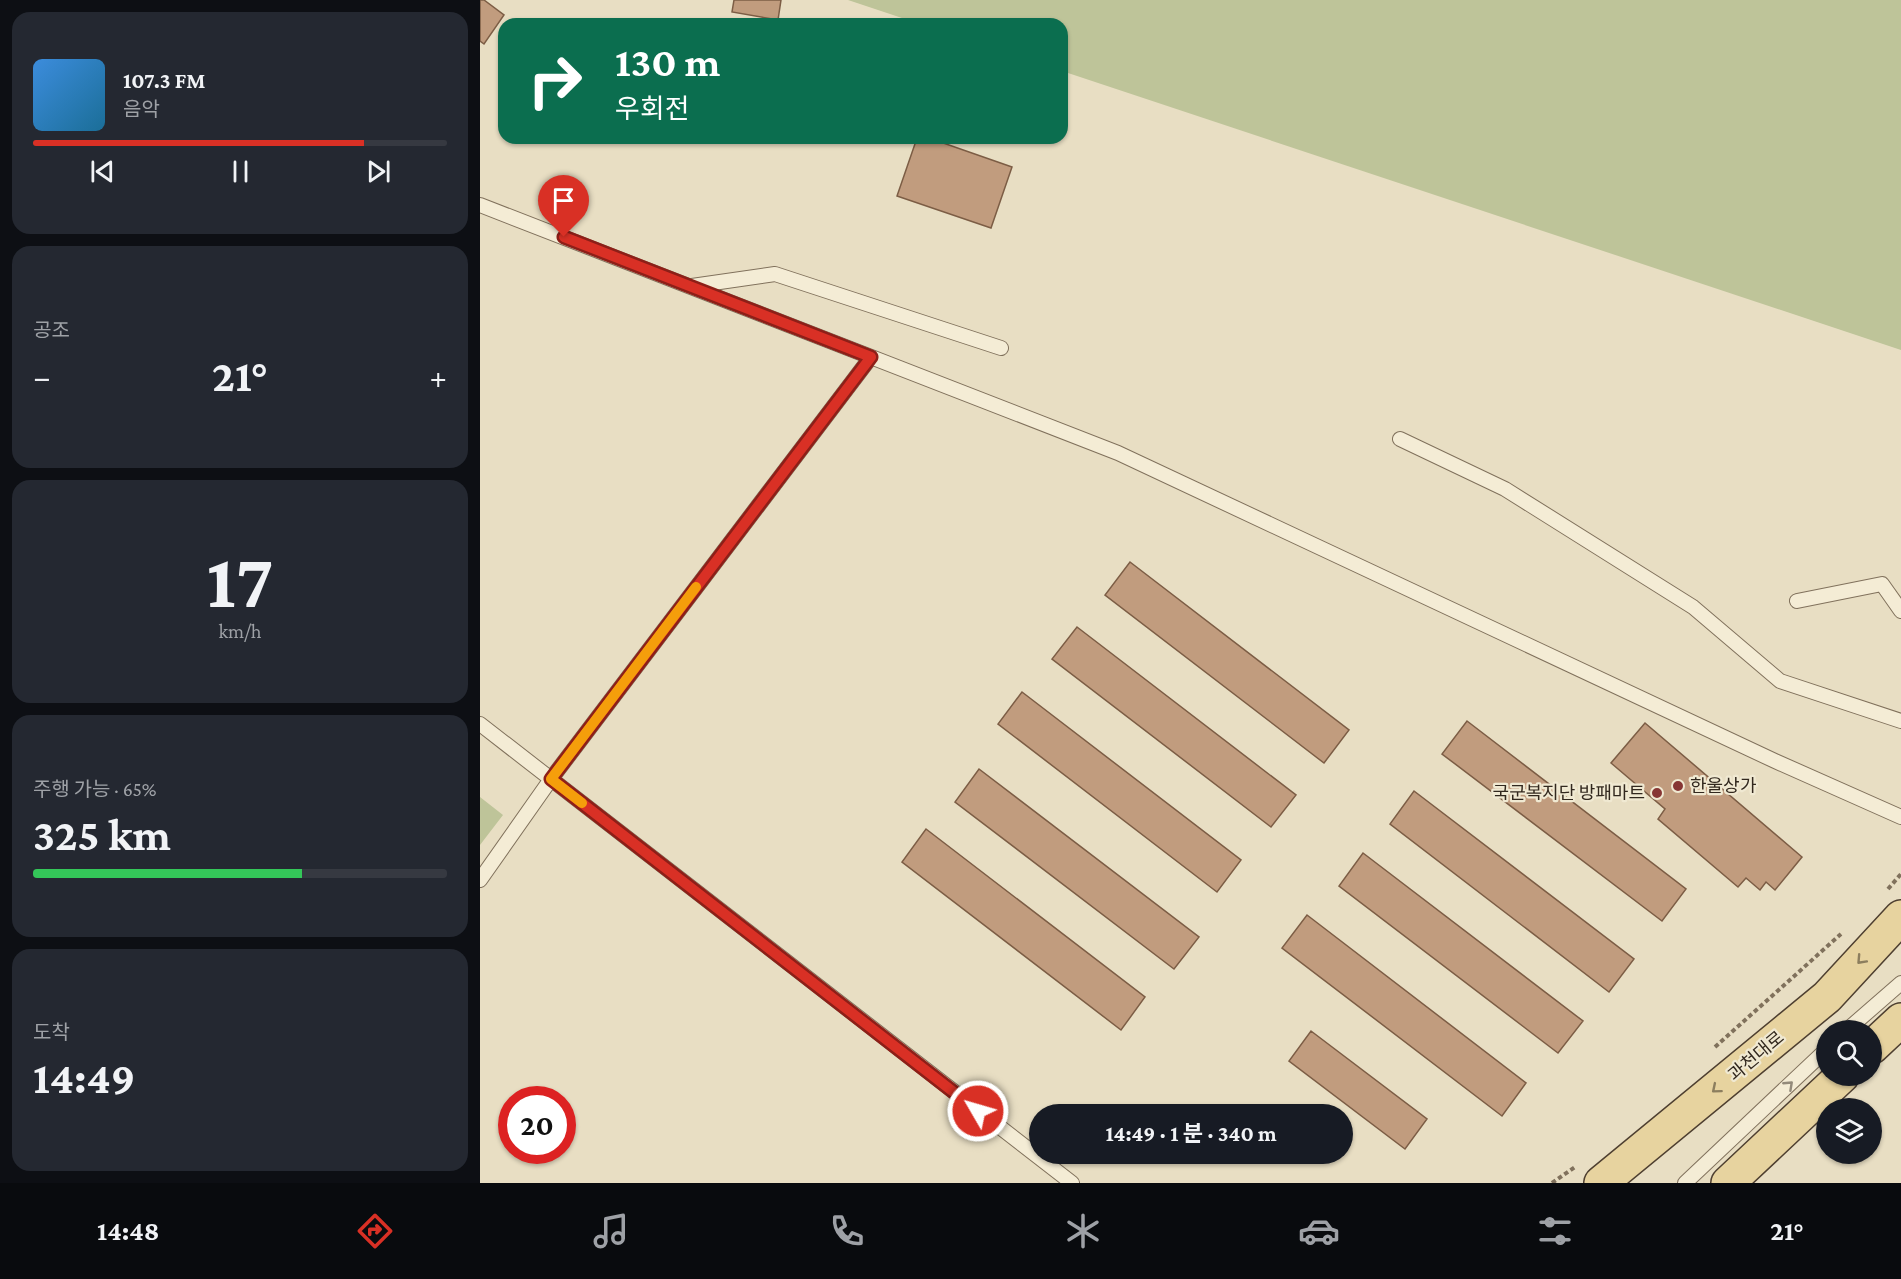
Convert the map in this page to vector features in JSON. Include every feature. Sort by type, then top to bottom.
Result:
[{"type":"main road","name":"과천대로","points":[[1591,1173],[1827,997],[1892,906]]},
{"type":"main road","points":[[1882,1038],[1901,1020]]},
{"type":"main road","points":[[1728,1183],[1831,1086]]},
{"type":"lane","points":[[480,205],[1118,453],[1775,761],[1901,817]]},
{"type":"lane","points":[[690,286],[775,274],[1001,348]]},
{"type":"lane","points":[[480,880],[551,779],[871,357]]},
{"type":"lane","points":[[1400,440],[1505,489],[1693,607],[1780,681],[1901,721]]},
{"type":"lane","points":[[1797,601],[1882,584],[1901,611]]},
{"type":"lane","points":[[480,724],[1071,1183]]},
{"type":"lane","points":[[1858,1020],[1901,983]]},
{"type":"lane","points":[[1685,1183],[1816,1059]]},
{"type":"path","points":[[1892,906],[1901,874]]},
{"type":"path","points":[[1707,1054],[1849,926]]},
{"type":"path","points":[[1552,1183],[1591,1173]]},
{"type":"green space","points":[[848,0],[1901,0],[1901,350],[1068,73],[1068,18],[902,18]]},
{"type":"green space","points":[[480,797],[503,815],[480,845]]},
{"type":"building","points":[[480,0],[484,0],[504,15],[498,18],[498,24],[484,44],[480,41]]},
{"type":"building","points":[[734,0],[781,0],[778,18],[732,12]]},
{"type":"building","points":[[915,144],[946,144],[1012,167],[991,228],[897,196]]},
{"type":"building","points":[[1130,562],[1349,730],[1324,763],[1105,595]]},
{"type":"building","points":[[1077,627],[1296,795],[1271,827],[1052,659]]},
{"type":"building","points":[[1022,692],[1241,860],[1217,892],[998,724]]},
{"type":"building","points":[[1467,721],[1686,889],[1662,921],[1442,754]]},
{"type":"building","name":"한울상가","points":[[1645,723],[1802,857],[1775,890],[1766,882],[1760,890],[1746,878],[1738,887],[1658,819],[1665,809],[1611,763]]},
{"type":"building","points":[[979,769],[1199,937],[1174,969],[955,802]]},
{"type":"building","points":[[1414,791],[1634,959],[1609,992],[1390,824]]},
{"type":"building","points":[[926,829],[1145,997],[1121,1030],[902,862]]},
{"type":"building","points":[[1363,853],[1583,1021],[1558,1053],[1339,886]]},
{"type":"building","points":[[1307,915],[1526,1083],[1502,1116],[1282,948]]},
{"type":"building","points":[[1311,1031],[1427,1119],[1405,1149],[1353,1110],[1353,1104],[1346,1104],[1289,1061]]},
{"type":"slow traffic","points":[[582,803],[551,779],[696,587]]},
{"type":"place","name":"한울상가","points":[[1678,786]]},
{"type":"place","name":"국군복지단 방패마트","points":[[1657,793]]},
{"type":"route","points":[[564,237],[871,357],[551,779],[978,1111]]}]
